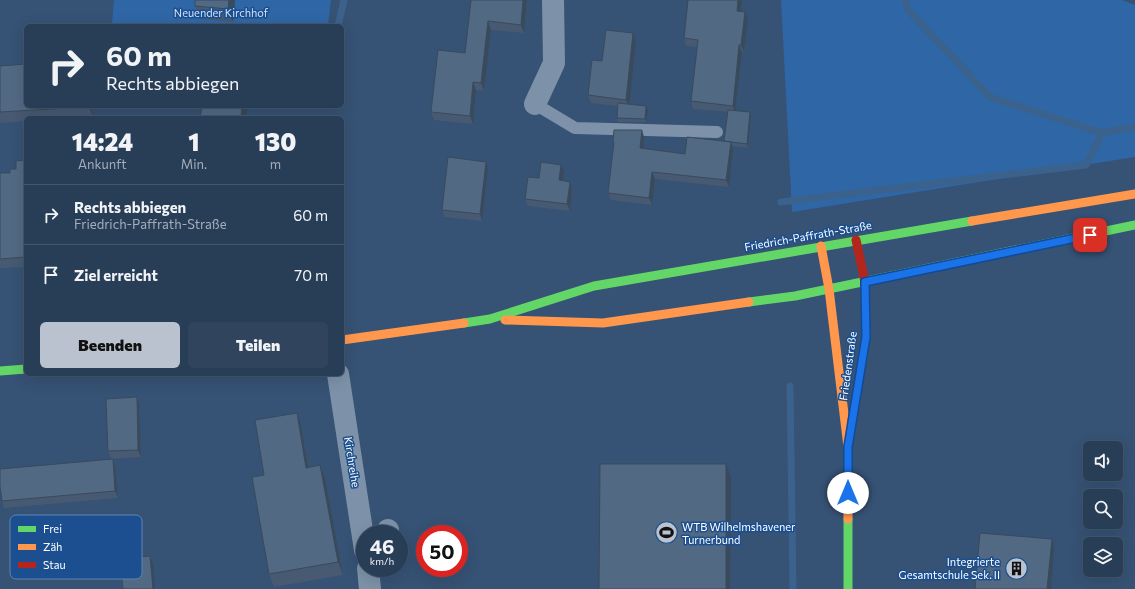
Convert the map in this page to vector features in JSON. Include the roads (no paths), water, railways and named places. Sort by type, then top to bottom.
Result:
[{"type":"main road","name":"Friedrich-Paffrath-Straße","points":[[344,340],[490,319],[594,286],[856,240],[1135,194]]},
{"type":"main road","name":"Friedrich-Paffrath-Straße","points":[[490,319],[603,324],[795,296],[1135,225]]},
{"type":"main road","name":"Friedenstraße","points":[[848,447],[866,337],[865,282],[856,240]]},
{"type":"main road","name":"Friedenstraße","points":[[821,246],[829,289],[848,447],[848,589]]},
{"type":"main road","points":[[0,371],[24,369]]},
{"type":"street","points":[[535,104],[554,63],[553,0]]},
{"type":"street","name":"Kirchreihe","points":[[338,376],[361,525]]},
{"type":"street","points":[[369,577],[370,589]]},
{"type":"lane","points":[[535,104],[575,128],[716,132]]},
{"type":"waterway","points":[[338,24],[344,0]]},
{"type":"waterway","points":[[905,0],[908,10],[990,97],[1102,133],[1135,127]]},
{"type":"waterway","points":[[781,202],[1086,165],[1102,133]]},
{"type":"waterway","points":[[790,386],[793,589]]},
{"type":"place","name":"WTB Wilhelmshavener Turnerbund","points":[[667,533]]},
{"type":"place","name":"Integrierte Gesamtschule Sek. II","points":[[1016,568]]},
{"type":"park label","name":"Neuender Kirchhof","points":[[221,13]]}]
